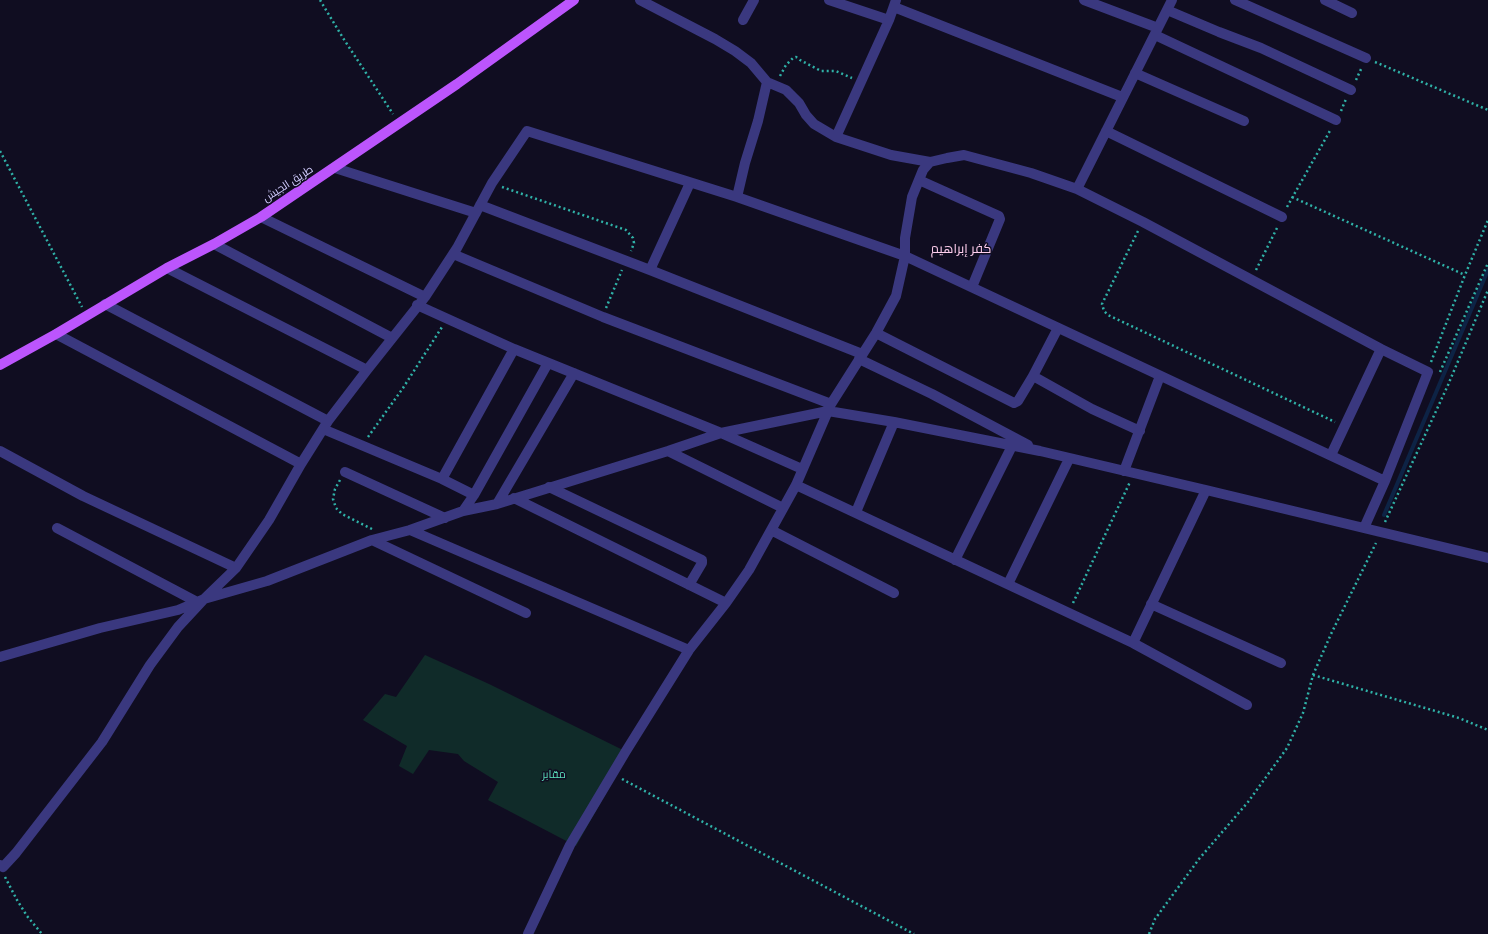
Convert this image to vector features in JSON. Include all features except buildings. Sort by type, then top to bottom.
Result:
[{"type":"main road","name":"طريق الجيش","points":[[0,365],[87,316],[167,268],[214,244],[261,217],[463,80],[574,0]]},
{"type":"street","points":[[640,0],[715,40],[751,63],[771,84],[786,90],[793,96],[814,124],[836,137],[891,155],[930,162],[964,155],[1031,173],[1077,189],[1252,279],[1381,349],[1428,372],[1385,481],[1364,528]]},
{"type":"street","points":[[743,20],[754,0]]},
{"type":"street","points":[[829,0],[889,20]]},
{"type":"street","points":[[1084,0],[1156,31],[1336,120]]},
{"type":"street","points":[[1077,189],[1172,0]]},
{"type":"street","points":[[1235,0],[1366,58]]},
{"type":"street","points":[[1325,0],[1352,13]]},
{"type":"street","points":[[836,137],[860,81],[889,20],[895,3],[1122,98]]},
{"type":"street","points":[[1167,10],[1261,48],[1351,90]]},
{"type":"street","points":[[1135,73],[1244,121]]},
{"type":"street","points":[[737,197],[745,163],[771,84]]},
{"type":"street","points":[[1,866],[16,853],[97,748],[150,665],[178,627],[200,600],[236,568],[269,520],[301,464],[326,425],[417,305],[425,297],[453,254],[478,209],[527,131],[737,197],[905,256],[1385,481]]},
{"type":"street","points":[[1106,131],[1282,217]]},
{"type":"street","points":[[528,934],[570,845],[613,774],[689,650],[726,603],[749,570],[796,485],[830,407],[876,333],[896,296],[905,256],[905,238],[912,197],[924,170],[930,162]]},
{"type":"street","points":[[335,168],[478,209],[650,270],[861,356],[1040,451]]},
{"type":"street","points":[[919,180],[999,216],[1000,219],[972,287]]},
{"type":"street","points":[[650,270],[690,183]]},
{"type":"street","points":[[261,217],[425,297]]},
{"type":"street","points":[[214,244],[392,338]]},
{"type":"street","points":[[453,254],[603,317],[830,407],[894,422],[1040,451],[1488,558]]},
{"type":"street","points":[[167,268],[367,370]]},
{"type":"street","points":[[105,304],[362,445],[442,479],[474,495]]},
{"type":"street","points":[[417,305],[514,349],[721,433],[802,469]]},
{"type":"street","points":[[876,333],[1014,402],[1018,401],[1058,328]]},
{"type":"street","points":[[56,334],[301,464]]},
{"type":"street","points":[[442,479],[514,349]]},
{"type":"street","points":[[1331,455],[1381,349]]},
{"type":"street","points":[[463,511],[474,495],[548,363]]},
{"type":"street","points":[[497,504],[574,373]]},
{"type":"street","points":[[1032,376],[1092,409],[1140,431]]},
{"type":"street","points":[[1124,471],[1160,376]]},
{"type":"street","points":[[0,657],[100,628],[178,610],[200,600],[267,581],[372,540],[410,530],[463,511],[497,504],[721,433],[830,407]]},
{"type":"street","points":[[856,512],[894,422]]},
{"type":"street","points":[[955,560],[1012,446]]},
{"type":"street","points":[[0,451],[83,496],[236,568]]},
{"type":"street","points":[[668,451],[783,508]]},
{"type":"street","points":[[1008,584],[1070,459]]},
{"type":"street","points":[[345,472],[445,518]]},
{"type":"street","points":[[796,485],[1133,643],[1246,705]]},
{"type":"street","points":[[549,487],[702,560],[702,563],[689,585]]},
{"type":"street","points":[[1133,643],[1206,490]]},
{"type":"street","points":[[514,498],[726,603]]},
{"type":"street","points":[[57,528],[200,600]]},
{"type":"street","points":[[410,530],[689,650]]},
{"type":"street","points":[[770,530],[894,593]]},
{"type":"street","points":[[372,540],[526,614]]},
{"type":"street","points":[[1151,604],[1281,663]]},
{"type":"path","points":[[320,0],[399,123]]},
{"type":"path","points":[[771,84],[786,65],[796,57],[821,71],[836,71],[860,81]]},
{"type":"path","points":[[1252,279],[1292,197],[1336,120],[1366,58],[1488,110]]},
{"type":"path","points":[[0,151],[87,316]]},
{"type":"path","points":[[1292,197],[1465,275]]},
{"type":"path","points":[[1428,372],[1488,220]]},
{"type":"path","points":[[1143,222],[1102,304],[1104,311],[1108,315],[1345,427]]},
{"type":"path","points":[[1149,934],[1155,919],[1199,859],[1248,802],[1287,748],[1303,713],[1313,675],[1448,385],[1488,290]]},
{"type":"path","points":[[362,445],[403,388],[448,318]]},
{"type":"path","points":[[345,472],[335,489],[333,498],[336,508],[342,514],[387,536]]},
{"type":"path","points":[[1069,613],[1135,473]]},
{"type":"path","points":[[1313,675],[1459,718],[1488,730]]},
{"type":"path","points":[[613,774],[914,934]]},
{"type":"path","points":[[1,866],[17,900],[27,916],[42,934]]},
{"type":"green space","name":"مقابر","points":[[425,655],[489,684],[629,753],[576,846],[488,800],[498,782],[464,761],[458,754],[429,750],[413,774],[399,766],[407,746],[363,720],[385,694],[396,697]]},
{"type":"waterway","points":[[1384,515],[1488,270]]},
{"type":"district","name":"كفر إبراهيم","points":[[961,249]]}]
